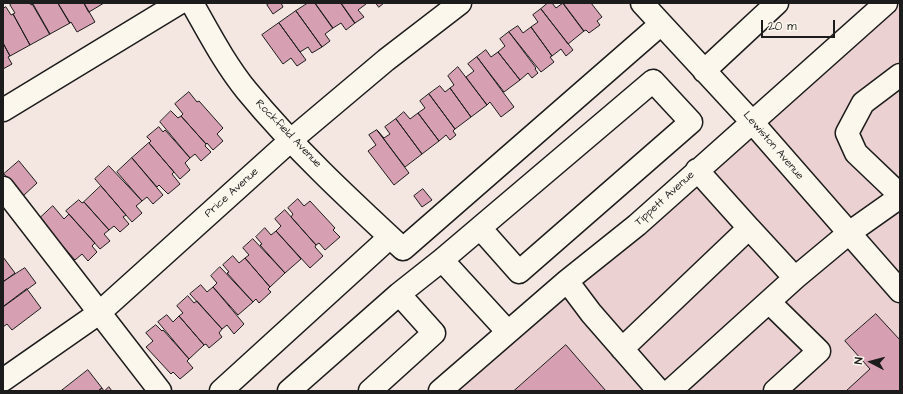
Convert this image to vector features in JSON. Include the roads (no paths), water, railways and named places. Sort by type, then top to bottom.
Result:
[{"type":"street","points":[[3,110],[179,3]]},
{"type":"street","name":"Rockfield Avenue","points":[[192,3],[218,50],[246,90],[291,140],[396,243]]},
{"type":"street","name":"Price Avenue","points":[[3,380],[99,313],[291,140],[386,60],[460,3]]},
{"type":"street","name":"Lewiston Avenue","points":[[642,3],[752,122],[900,291]]},
{"type":"street","points":[[704,71],[777,3]]},
{"type":"street","name":"Tippett Avenue","points":[[440,391],[567,281],[637,225],[886,3]]},
{"type":"street","points":[[221,391],[396,243],[661,24]]},
{"type":"street","points":[[670,391],[795,278],[849,232],[900,196],[856,153],[847,133],[863,104],[900,75]]},
{"type":"street","points":[[289,391],[399,294],[442,260],[653,81],[690,122],[519,272],[480,228]]},
{"type":"street","points":[[697,170],[748,228],[795,278]]},
{"type":"street","points":[[3,188],[160,391]]},
{"type":"street","points":[[622,349],[748,228]]},
{"type":"street","points":[[442,260],[508,332]]},
{"type":"street","points":[[567,281],[591,313],[659,391]]},
{"type":"street","points":[[370,391],[434,333],[399,294]]},
{"type":"street","points":[[768,302],[819,351],[774,391]]}]
